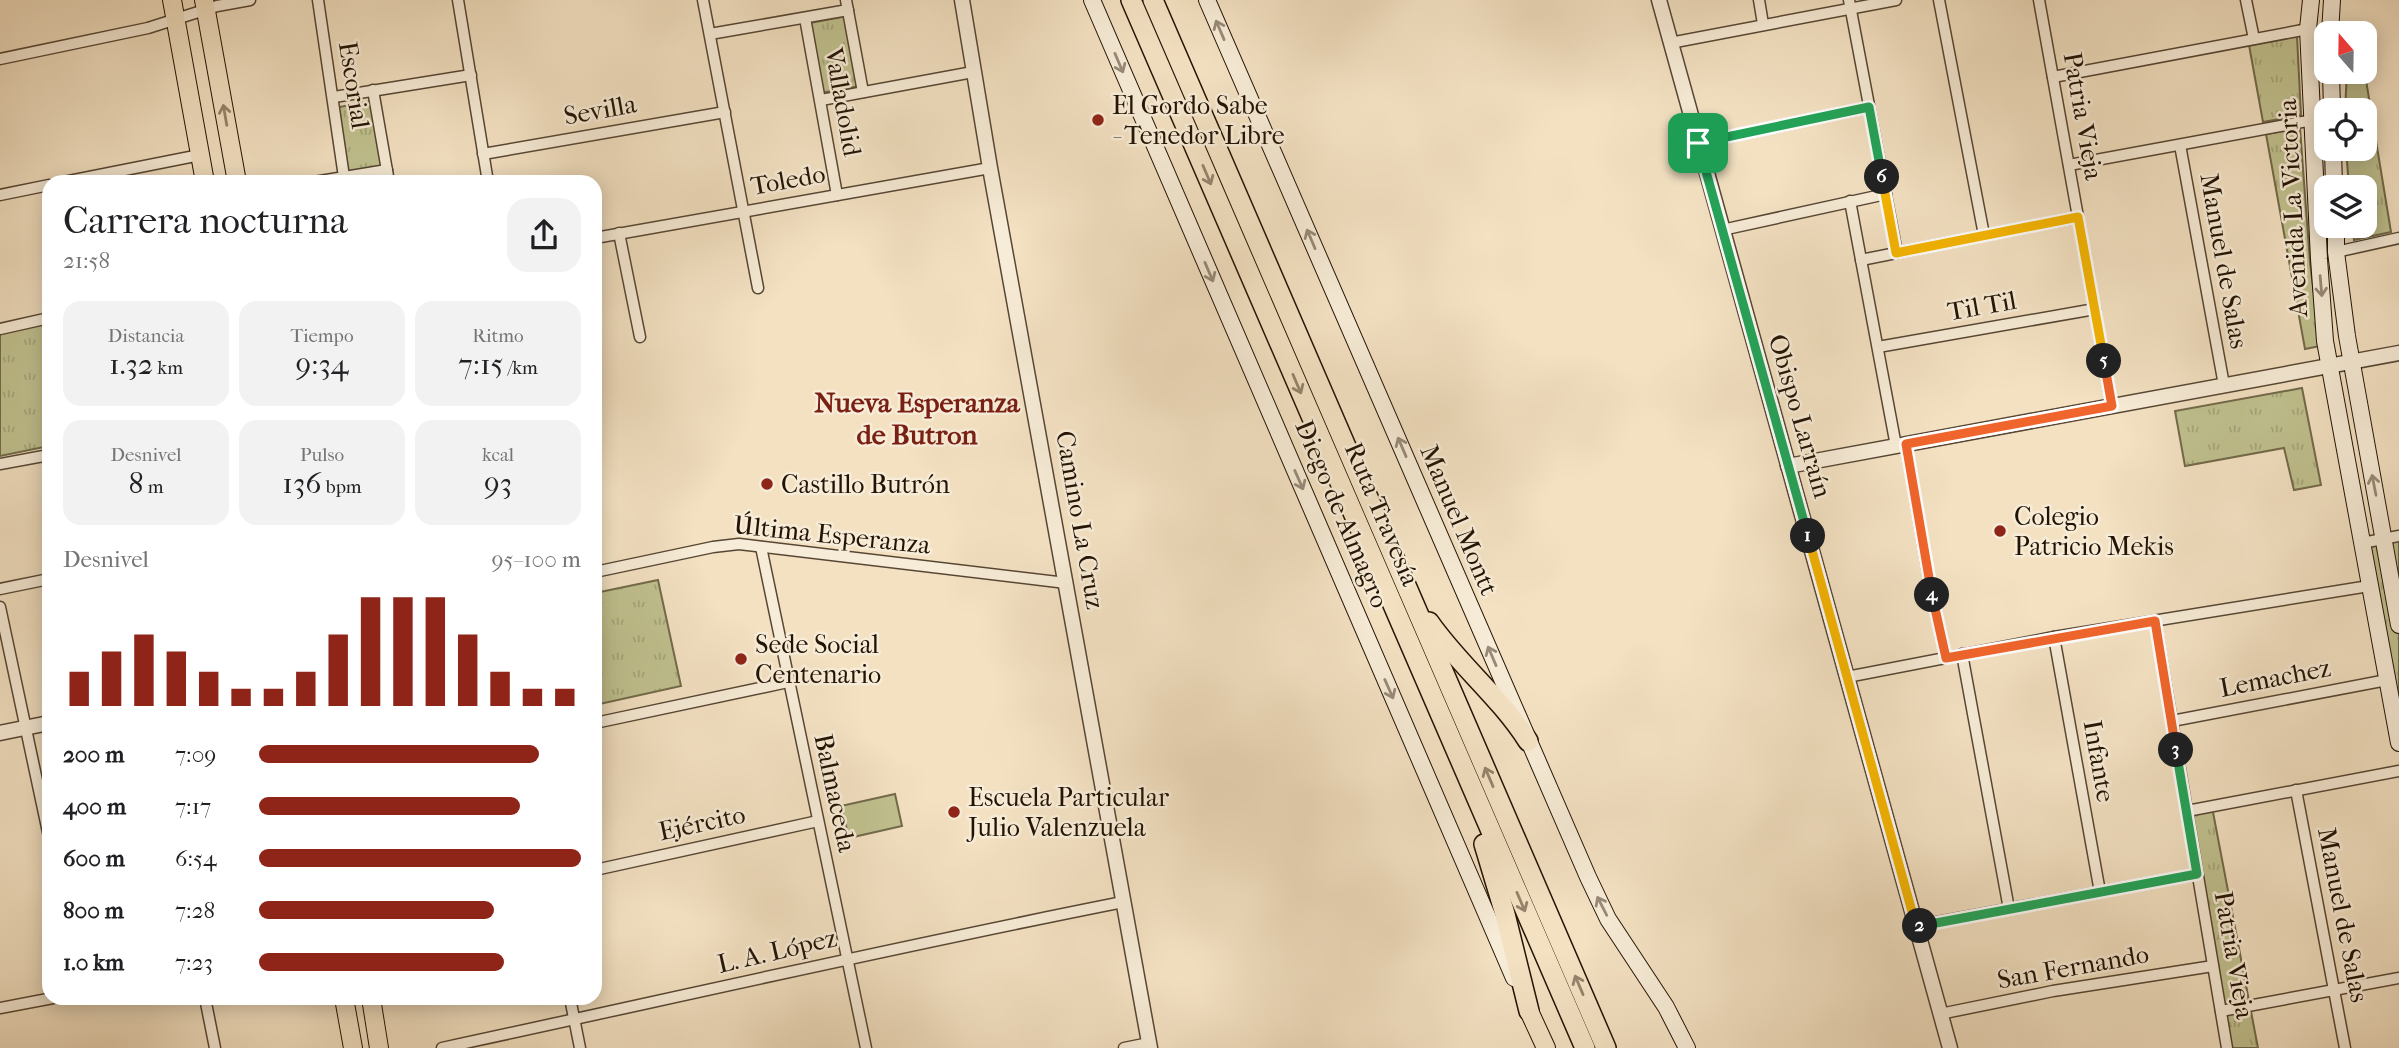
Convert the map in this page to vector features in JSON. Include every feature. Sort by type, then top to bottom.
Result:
[{"type":"highway","name":"Ruta Travesía","points":[[1131,0],[1585,1048]]},
{"type":"highway","name":"Ruta Travesía","points":[[1153,0],[1606,1048]]},
{"type":"highway","points":[[1408,589],[1435,630],[1506,708],[1528,741]]},
{"type":"highway","points":[[1455,749],[1502,901],[1529,1011]]},
{"type":"main road","points":[[172,0],[204,175]]},
{"type":"main road","name":"Diego de Almagro","points":[[1092,0],[1546,1048]]},
{"type":"main road","name":"Manuel Montt","points":[[1207,0],[1603,908],[1629,953],[1666,1007],[1688,1048]]},
{"type":"main road","name":"Avenida La Victoria","points":[[2311,0],[2308,29],[2325,341],[2398,733]]},
{"type":"main road","points":[[2331,21],[2332,0]]},
{"type":"main road","points":[[205,5],[236,175]]},
{"type":"main road","name":"Avenida La Victoria","points":[[2336,238],[2351,361],[2392,538],[2399,625]]},
{"type":"main road","points":[[345,1005],[353,1048]]},
{"type":"main road","points":[[372,1005],[379,1048]]},
{"type":"street","points":[[0,59],[175,20],[205,5],[250,0]]},
{"type":"street","name":"Escorial","points":[[318,0],[344,175]]},
{"type":"street","points":[[458,0],[487,175]]},
{"type":"street","points":[[704,0],[758,288]]},
{"type":"street","name":"Camino La Cruz","points":[[962,0],[1149,1046]]},
{"type":"street","name":"Obispo Larraín","points":[[1659,0],[1950,1048]]},
{"type":"street","points":[[1759,0],[1763,24]]},
{"type":"street","points":[[1670,43],[1850,4],[1896,0]]},
{"type":"street","points":[[1939,0],[1984,235]]},
{"type":"street","name":"Patria Vieja","points":[[2039,0],[2112,406]]},
{"type":"street","points":[[2246,0],[2254,39]]},
{"type":"street","points":[[1850,4],[1896,253]]},
{"type":"street","points":[[710,34],[804,18],[847,5]]},
{"type":"street","name":"Valladolid","points":[[847,5],[863,92]]},
{"type":"street","name":"Valladolid","points":[[804,18],[837,195]]},
{"type":"street","points":[[2053,77],[2308,29]]},
{"type":"street","points":[[821,100],[973,72]]},
{"type":"street","points":[[334,97],[471,75]]},
{"type":"street","points":[[373,90],[388,175]]},
{"type":"street","points":[[1698,143],[1869,107]]},
{"type":"street","name":"Sevilla","points":[[483,154],[725,112]]},
{"type":"street","points":[[2069,165],[2313,120]]},
{"type":"street","name":"Manuel de Salas","points":[[2180,145],[2224,385]]},
{"type":"street","points":[[99,175],[200,155]]},
{"type":"street","name":"Toledo","points":[[602,237],[990,168]]},
{"type":"street","points":[[356,175],[387,170]]},
{"type":"street","points":[[0,195],[42,186]]},
{"type":"street","points":[[1722,230],[1885,194]]},
{"type":"street","points":[[1850,201],[1878,347],[1946,658]]},
{"type":"street","points":[[1861,260],[2078,217]]},
{"type":"street","points":[[619,233],[640,337]]},
{"type":"street","points":[[2336,252],[2399,238]]},
{"type":"street","name":"Til Til","points":[[1878,347],[2095,309]]},
{"type":"street","points":[[0,328],[42,319]]},
{"type":"street","points":[[1788,466],[2399,353]]},
{"type":"street","points":[[0,464],[42,455]]},
{"type":"street","points":[[2362,543],[2392,538]]},
{"type":"street","name":"Última Esperanza","points":[[602,571],[713,547],[740,544],[1066,583]]},
{"type":"street","name":"Balmaceda","points":[[761,547],[866,1048]]},
{"type":"street","points":[[0,589],[42,580]]},
{"type":"street","points":[[1847,677],[2054,637],[2369,586]]},
{"type":"street","points":[[0,607],[42,804]]},
{"type":"street","name":"Patria Vieja","points":[[2155,621],[2227,1048]]},
{"type":"street","name":"Infante","points":[[2054,637],[2100,892]]},
{"type":"street","points":[[1962,654],[2009,909]]},
{"type":"street","name":"Lemachez","points":[[2172,722],[2387,680]]},
{"type":"street","points":[[602,721],[788,681]]},
{"type":"street","points":[[0,733],[42,725]]},
{"type":"street","points":[[2187,811],[2399,771]]},
{"type":"street","name":"Manuel de Salas","points":[[2296,790],[2345,1048]]},
{"type":"street","name":"Ejército","points":[[602,868],[818,821]]},
{"type":"street","points":[[1916,926],[2197,874]]},
{"type":"street","name":"L. A. López","points":[[442,1048],[847,958],[1123,902]]},
{"type":"street","name":"San Fernando","points":[[1940,1014],[2053,991],[2213,966]]},
{"type":"street","points":[[2221,1011],[2399,978]]},
{"type":"street","points":[[0,1008],[42,1000]]},
{"type":"street","points":[[206,1005],[215,1048]]},
{"type":"street","points":[[572,1005],[580,1048]]},
{"type":"street","points":[[1124,1048],[1149,1046]]},
{"type":"green space","points":[[847,16],[860,86],[820,93],[810,23]]},
{"type":"green space","points":[[2297,36],[2301,115],[2263,122],[2249,45]]},
{"type":"green space","points":[[2346,84],[2367,84],[2369,98],[2346,98]]},
{"type":"green space","points":[[372,101],[385,175],[346,175],[334,108]]},
{"type":"green space","points":[[2300,128],[2310,262],[2320,346],[2305,349],[2266,134]]},
{"type":"green space","points":[[2377,147],[2391,232],[2377,235],[2377,175],[2348,175],[2347,161],[2377,161]]},
{"type":"green space","points":[[42,323],[42,447],[0,456],[0,332]]},
{"type":"green space","points":[[2302,388],[2321,485],[2294,490],[2284,448],[2185,466],[2175,411]]},
{"type":"green space","points":[[2399,536],[2399,744],[2362,543]]},
{"type":"green space","points":[[658,580],[681,686],[602,703],[602,592]]},
{"type":"green space","points":[[895,794],[902,826],[849,838],[841,806]]},
{"type":"green space","points":[[2212,807],[2258,1048],[2227,1048],[2187,811]]},
{"type":"place","name":"El Gordo Sabe - Tenedor Libre","points":[[1098,120]]},
{"type":"place","name":"Castillo Butrón","points":[[767,484]]},
{"type":"place","name":"Colegio Patricio Mekis","points":[[2000,531]]},
{"type":"place","name":"Sede Social Centenario","points":[[741,659]]},
{"type":"place","name":"Escuela Particular Julio Valenzuela","points":[[954,812]]},
{"type":"district","name":"Nueva Esperanza de Butron","points":[[917,418]]},
{"type":"route","points":[[1869,107],[1896,253],[2078,217],[2112,406],[1906,444],[1931,591],[1946,658],[2155,621],[2197,874],[1916,926],[1698,143],[1869,107]]}]
